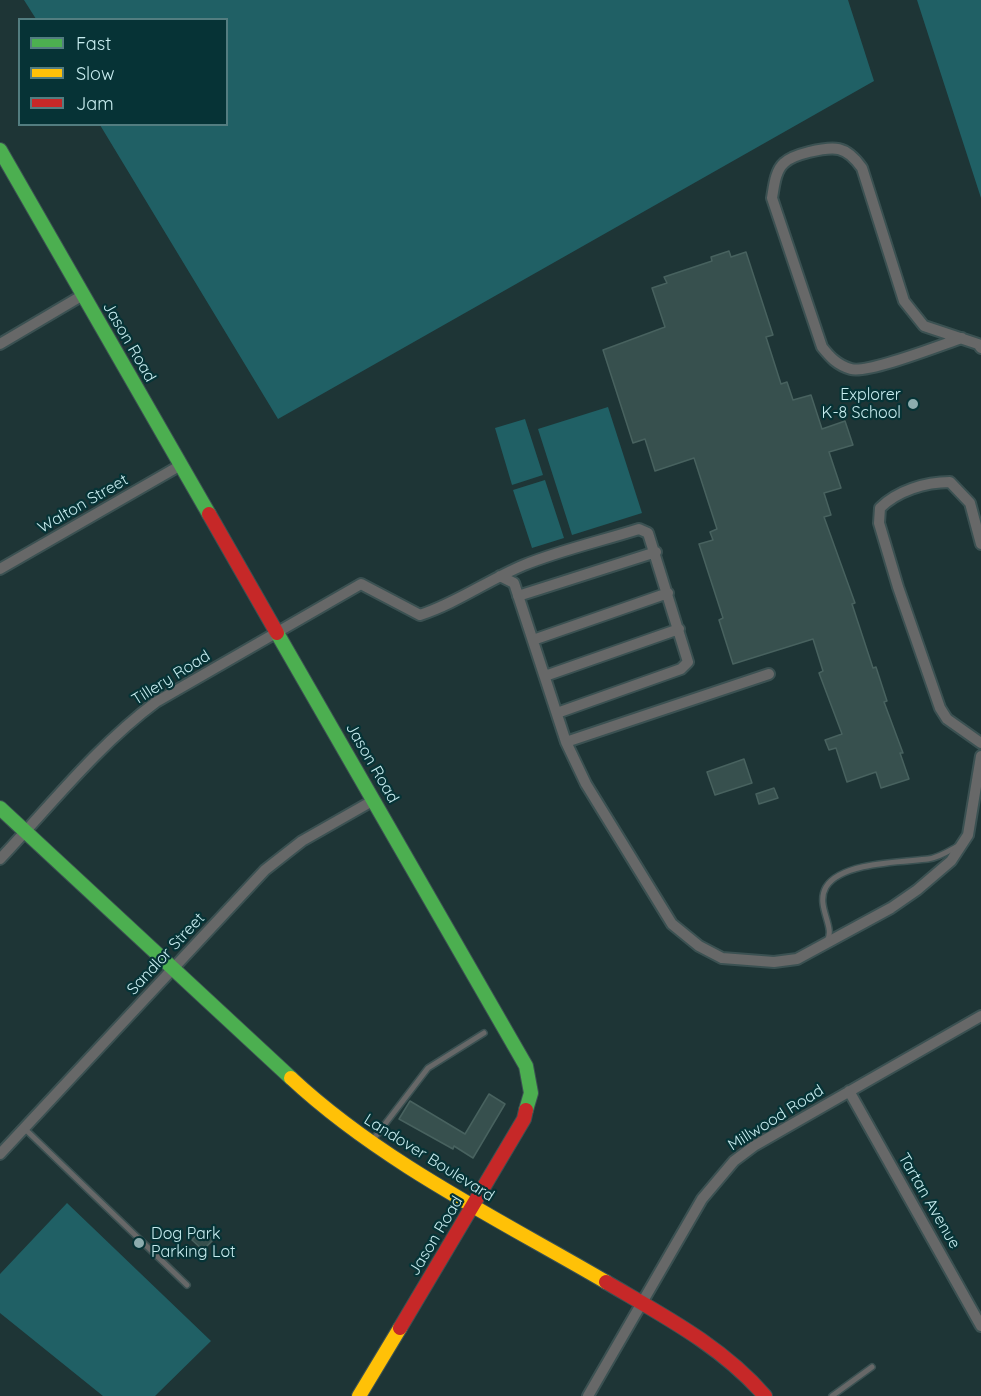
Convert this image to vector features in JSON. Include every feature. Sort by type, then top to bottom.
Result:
[{"type":"street","points":[[962,338],[888,362],[852,370],[833,361],[822,347],[772,198],[776,176],[783,163],[799,154],[832,146],[854,157],[862,168],[904,301],[924,326],[962,338],[978,344],[981,348]]},
{"type":"street","name":"Jason Road","points":[[0,150],[526,1066],[531,1093],[524,1119],[359,1396]]},
{"type":"street","points":[[0,344],[83,295]]},
{"type":"street","name":"Walton Street","points":[[0,568],[181,465]]},
{"type":"street","points":[[981,543],[970,503],[950,482],[934,482],[891,496],[880,508],[879,523],[895,577],[940,708],[946,719],[981,743]]},
{"type":"street","points":[[500,576],[526,564],[639,529],[648,533],[656,552],[688,662],[681,669],[557,713]]},
{"type":"street","points":[[518,596],[656,552]]},
{"type":"street","points":[[500,576],[514,583],[566,742],[586,784],[672,924],[699,946],[722,958],[774,962],[797,959],[824,946],[917,890],[951,861],[968,835],[981,756]]},
{"type":"street","name":"Tillery Road","points":[[0,859],[136,717],[156,702],[361,584],[420,615],[446,606],[500,576]]},
{"type":"street","points":[[533,640],[668,593]]},
{"type":"street","points":[[545,676],[679,629]]},
{"type":"street","points":[[566,742],[769,674]]},
{"type":"street","name":"Sandlor Street","points":[[0,1154],[172,969],[282,855],[374,800]]},
{"type":"street","name":"Landover Boulevard","points":[[0,808],[310,1096],[370,1143],[694,1334],[747,1375],[765,1396]]},
{"type":"street","name":"Millwood Road","points":[[588,1396],[702,1199],[734,1161],[754,1146],[981,1016]]},
{"type":"street","name":"Tartan Avenue","points":[[849,1091],[981,1326]]},
{"type":"lane","points":[[824,946],[830,930],[825,918],[823,900],[826,888],[834,879],[878,864],[930,859],[962,844]]},
{"type":"lane","points":[[370,1143],[428,1068],[484,1033]]},
{"type":"lane","points":[[24,1128],[186,1285]]},
{"type":"lane","points":[[832,1396],[872,1368]]},
{"type":"shaded area","points":[[24,0],[848,0],[874,81],[278,419],[101,126],[228,126],[228,18],[35,18]]},
{"type":"shaded area","points":[[917,0],[981,0],[981,198]]},
{"type":"shaded area","points":[[608,407],[642,513],[572,535],[538,429]]},
{"type":"shaded area","points":[[525,419],[543,475],[512,485],[495,428]]},
{"type":"shaded area","points":[[545,480],[564,538],[532,548],[513,490]]},
{"type":"shaded area","points":[[67,1203],[211,1341],[155,1396],[103,1396],[0,1313],[0,1274]]},
{"type":"building","points":[[729,251],[731,257],[746,252],[773,335],[766,337],[781,384],[787,382],[793,400],[811,395],[822,429],[845,421],[853,445],[829,452],[841,488],[824,493],[831,515],[824,517],[855,603],[852,604],[873,668],[876,667],[887,701],[884,702],[903,753],[900,753],[909,779],[881,788],[876,772],[847,782],[836,748],[829,750],[825,740],[842,734],[819,673],[823,671],[813,639],[733,664],[719,620],[723,618],[699,544],[713,540],[710,532],[717,529],[694,458],[655,471],[645,439],[633,443],[603,350],[665,327],[652,288],[667,283],[664,277],[712,261],[711,257]]},
{"type":"building","points":[[744,759],[752,783],[715,795],[707,772]]},
{"type":"building","points":[[774,788],[778,798],[759,804],[756,794]]},
{"type":"building","points":[[489,1094],[505,1104],[473,1158],[399,1119],[410,1101],[465,1134]]},
{"type":"building","points":[[202,1229],[213,1240],[203,1250],[192,1240]]},
{"type":"traffic: fast","points":[[0,150],[209,514]]},
{"type":"traffic: fast","points":[[277,633],[526,1066],[531,1093],[526,1110]]},
{"type":"traffic: fast","points":[[0,808],[291,1078]]},
{"type":"traffic: slow","points":[[291,1078],[363,1137],[402,1163],[606,1282]]},
{"type":"traffic: slow","points":[[359,1396],[400,1328]]},
{"type":"traffic: jam","points":[[209,514],[277,633]]},
{"type":"traffic: jam","points":[[400,1328],[524,1119],[526,1110]]},
{"type":"traffic: jam","points":[[606,1282],[670,1319],[711,1347],[748,1378],[765,1396]]},
{"type":"place","name":"Explorer K-8 School","points":[[913,404]]},
{"type":"place","name":"Dog Park Parking Lot","points":[[139,1243]]}]
